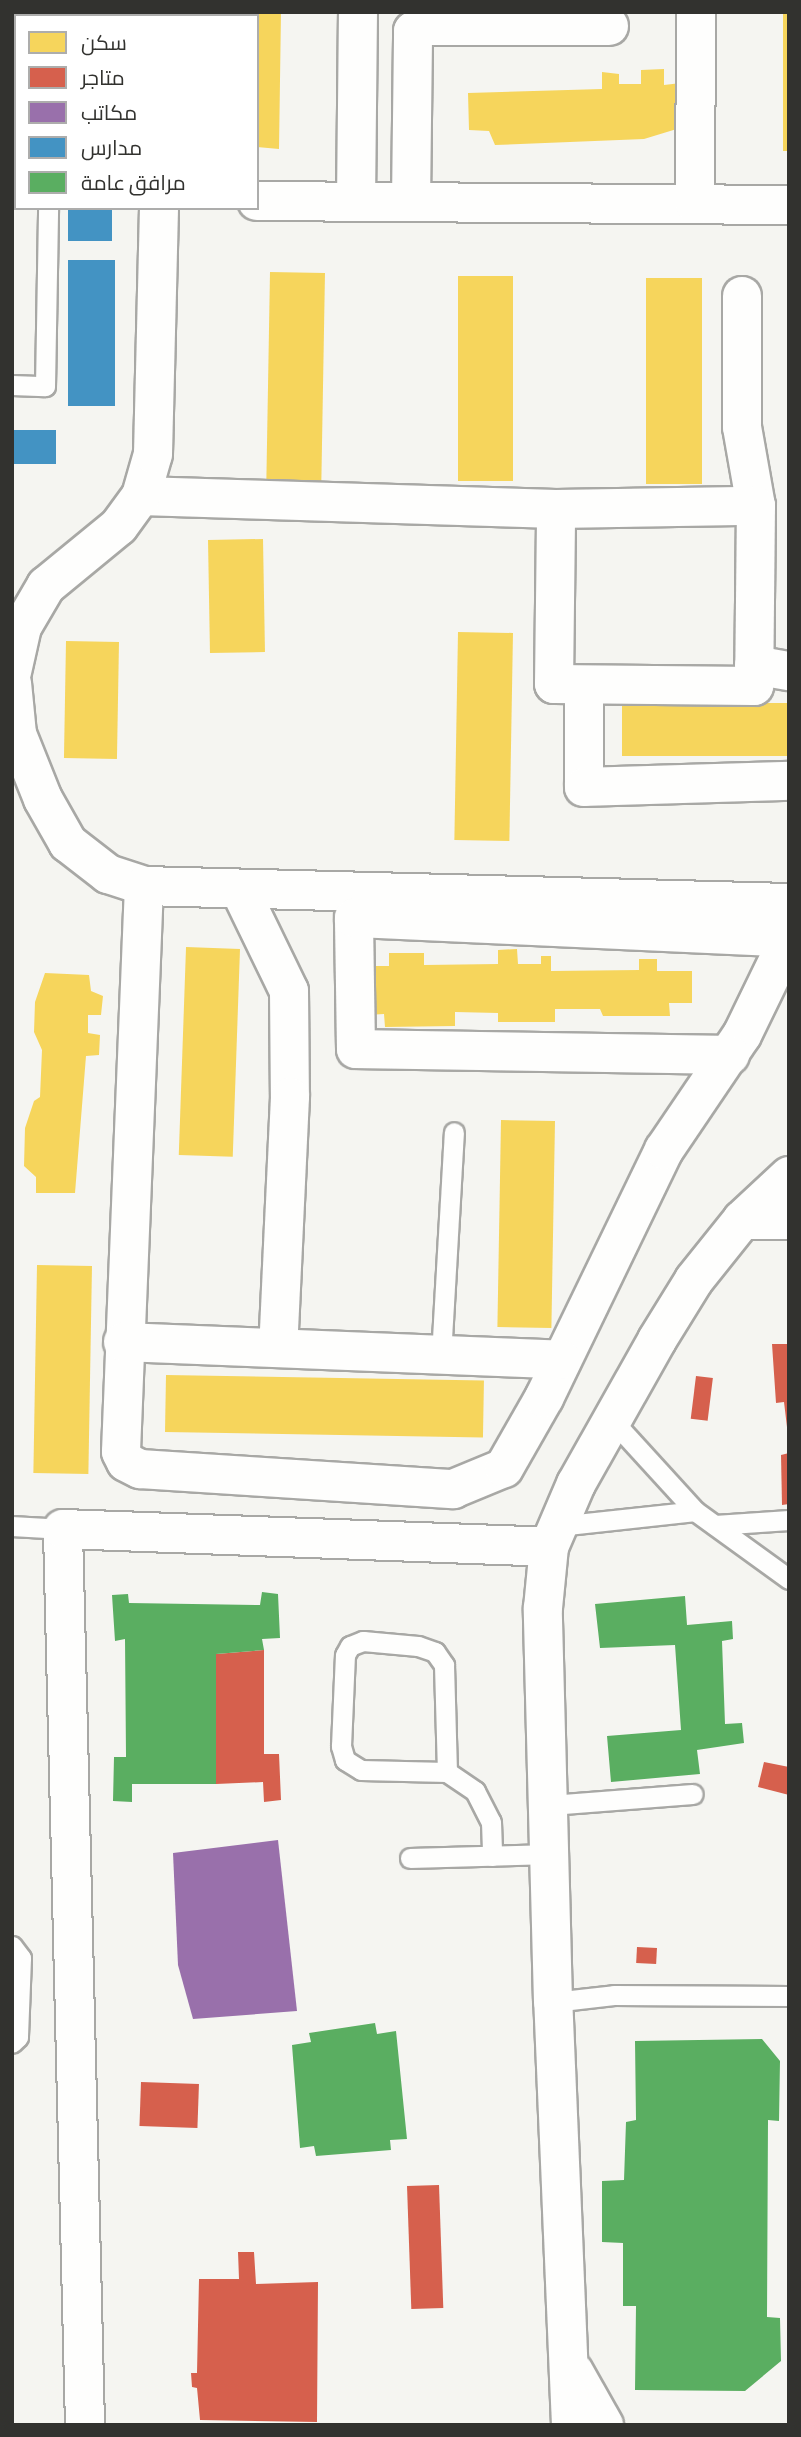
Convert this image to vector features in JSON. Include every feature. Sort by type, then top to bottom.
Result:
[{"type":"street","points":[[356,202],[358,12]]},
{"type":"street","points":[[695,204],[696,12]]},
{"type":"street","points":[[411,202],[413,31],[422,26],[609,26]]},
{"type":"street","points":[[259,201],[789,205]]},
{"type":"street","points":[[12,672],[22,627],[46,586],[119,526],[141,496],[153,454],[159,210]]},
{"type":"street","points":[[556,509],[554,684],[754,686],[771,668],[757,506],[742,426],[742,296]]},
{"type":"street","points":[[141,496],[556,509],[757,506]]},
{"type":"street","points":[[12,683],[17,734],[43,799],[68,843],[108,874],[144,886],[789,903]]},
{"type":"street","points":[[584,685],[584,787],[789,781]]},
{"type":"street","points":[[144,886],[123,1342],[121,1452],[134,1468],[453,1489],[505,1468],[562,1360],[664,1150],[730,1055],[789,938],[354,918],[356,1049],[730,1055]]},
{"type":"street","points":[[240,890],[289,991],[290,1097],[278,1348]]},
{"type":"street","points":[[571,2425],[571,2365],[553,2002],[550,1805],[542,1608],[554,1536],[612,1420],[694,1280],[742,1220],[789,1177]]},
{"type":"street","points":[[742,1220],[789,1220]]},
{"type":"street","points":[[123,1342],[562,1360]]},
{"type":"street","points":[[85,2425],[63,1529],[554,1536]]},
{"type":"street","points":[[571,2365],[604,2425]]},
{"type":"lane","points":[[12,385],[45,386],[48,210]]},
{"type":"lane","points":[[441,1356],[454,1132]]},
{"type":"lane","points":[[612,1420],[695,1510],[789,1579]]},
{"type":"lane","points":[[554,1536],[695,1510]]},
{"type":"lane","points":[[715,1525],[789,1520]]},
{"type":"lane","points":[[12,1526],[63,1529]]},
{"type":"lane","points":[[447,1772],[444,1665],[435,1652],[418,1646],[363,1641],[350,1646],[345,1655],[341,1746],[345,1760],[361,1770],[447,1772],[475,1791],[492,1822],[492,1856]]},
{"type":"lane","points":[[550,1805],[693,1794]]},
{"type":"lane","points":[[410,1858],[551,1854]]},
{"type":"lane","points":[[12,1946],[21,1958],[18,2037],[12,2043]]},
{"type":"lane","points":[[553,2002],[614,1995],[789,1996]]},
{"type":"building: سكن","points":[[227,12],[281,12],[279,149],[259,147],[259,14]]},
{"type":"building: سكن","points":[[783,12],[789,12],[789,151],[783,151]]},
{"type":"building: سكن","points":[[664,69],[664,85],[681,83],[680,128],[644,139],[495,145],[489,131],[469,130],[468,93],[602,89],[602,72],[619,74],[619,84],[641,84],[641,70]]},
{"type":"building: سكن","points":[[270,272],[325,273],[321,481],[266,480]]},
{"type":"building: سكن","points":[[458,276],[513,276],[513,481],[458,481]]},
{"type":"building: سكن","points":[[646,278],[702,278],[702,484],[646,484]]},
{"type":"building: سكن","points":[[263,539],[265,652],[210,653],[208,540]]},
{"type":"building: سكن","points":[[458,632],[513,633],[509,841],[454,840]]},
{"type":"building: سكن","points":[[66,641],[119,642],[117,759],[64,758]]},
{"type":"building: سكن","points":[[622,703],[789,703],[789,756],[622,756]]},
{"type":"building: سكن","points":[[186,947],[240,949],[233,1157],[179,1155]]},
{"type":"building: سكن","points":[[517,949],[518,964],[541,964],[541,956],[551,956],[551,971],[639,970],[639,959],[657,959],[657,971],[692,971],[692,1003],[669,1003],[670,1016],[603,1016],[600,1009],[555,1009],[555,1022],[498,1022],[498,1013],[455,1012],[455,1026],[385,1027],[384,1014],[367,1015],[366,966],[389,966],[389,953],[424,953],[424,965],[498,964],[498,950]]},
{"type":"building: سكن","points":[[45,973],[89,975],[91,991],[103,996],[101,1015],[88,1015],[88,1033],[100,1035],[99,1055],[86,1056],[75,1193],[36,1193],[36,1177],[24,1166],[25,1128],[34,1101],[40,1097],[42,1050],[34,1032],[35,1002]]},
{"type":"building: سكن","points":[[501,1120],[555,1121],[551,1328],[497,1327]]},
{"type":"building: سكن","points":[[37,1265],[92,1266],[88,1474],[33,1473]]},
{"type":"building: سكن","points":[[166,1375],[484,1381],[483,1438],[165,1432]]},
{"type":"building: متاجر","points":[[772,1344],[789,1344],[789,1444],[784,1402],[776,1403]]},
{"type":"building: متاجر","points":[[696,1376],[713,1378],[708,1421],[691,1419]]},
{"type":"building: متاجر","points":[[789,1453],[789,1504],[782,1505],[781,1455]]},
{"type":"building: متاجر","points":[[264,1650],[264,1754],[279,1754],[281,1800],[264,1802],[263,1782],[216,1784],[216,1654]]},
{"type":"building: متاجر","points":[[764,1762],[789,1767],[789,1795],[758,1787]]},
{"type":"building: متاجر","points":[[637,1947],[657,1948],[656,1964],[636,1963]]},
{"type":"building: متاجر","points":[[141,2082],[199,2084],[197,2128],[139,2126]]},
{"type":"building: متاجر","points":[[439,2185],[443,2308],[411,2309],[407,2186]]},
{"type":"building: متاجر","points":[[238,2252],[254,2252],[256,2284],[318,2282],[317,2422],[200,2420],[197,2388],[192,2387],[191,2373],[197,2373],[199,2279],[239,2279]]},
{"type":"building: مكاتب","points":[[278,1840],[297,2011],[193,2019],[178,1965],[173,1853]]},
{"type":"building: مدارس","points":[[68,210],[112,210],[112,241],[68,241]]},
{"type":"building: مدارس","points":[[68,260],[115,260],[115,406],[68,406]]},
{"type":"building: مدارس","points":[[12,430],[56,430],[56,464],[12,464]]},
{"type":"building: مرافق عامة","points":[[262,1592],[278,1594],[280,1638],[262,1639],[264,1650],[216,1654],[216,1784],[132,1784],[132,1802],[113,1801],[114,1757],[126,1757],[125,1639],[115,1641],[112,1595],[128,1594],[129,1603],[260,1605]]},
{"type":"building: مرافق عامة","points":[[685,1596],[687,1625],[732,1621],[733,1639],[722,1641],[725,1724],[742,1723],[744,1743],[697,1750],[700,1774],[611,1782],[607,1736],[681,1730],[675,1645],[600,1648],[595,1604]]},
{"type":"building: مرافق عامة","points":[[375,2023],[377,2034],[396,2031],[407,2139],[390,2140],[391,2150],[316,2156],[314,2146],[300,2148],[292,2045],[311,2042],[309,2033]]},
{"type":"building: مرافق عامة","points":[[762,2039],[780,2061],[779,2121],[768,2120],[767,2317],[780,2318],[781,2361],[745,2391],[635,2390],[636,2306],[623,2306],[623,2243],[602,2242],[602,2181],[624,2180],[626,2122],[636,2120],[635,2041]]}]
